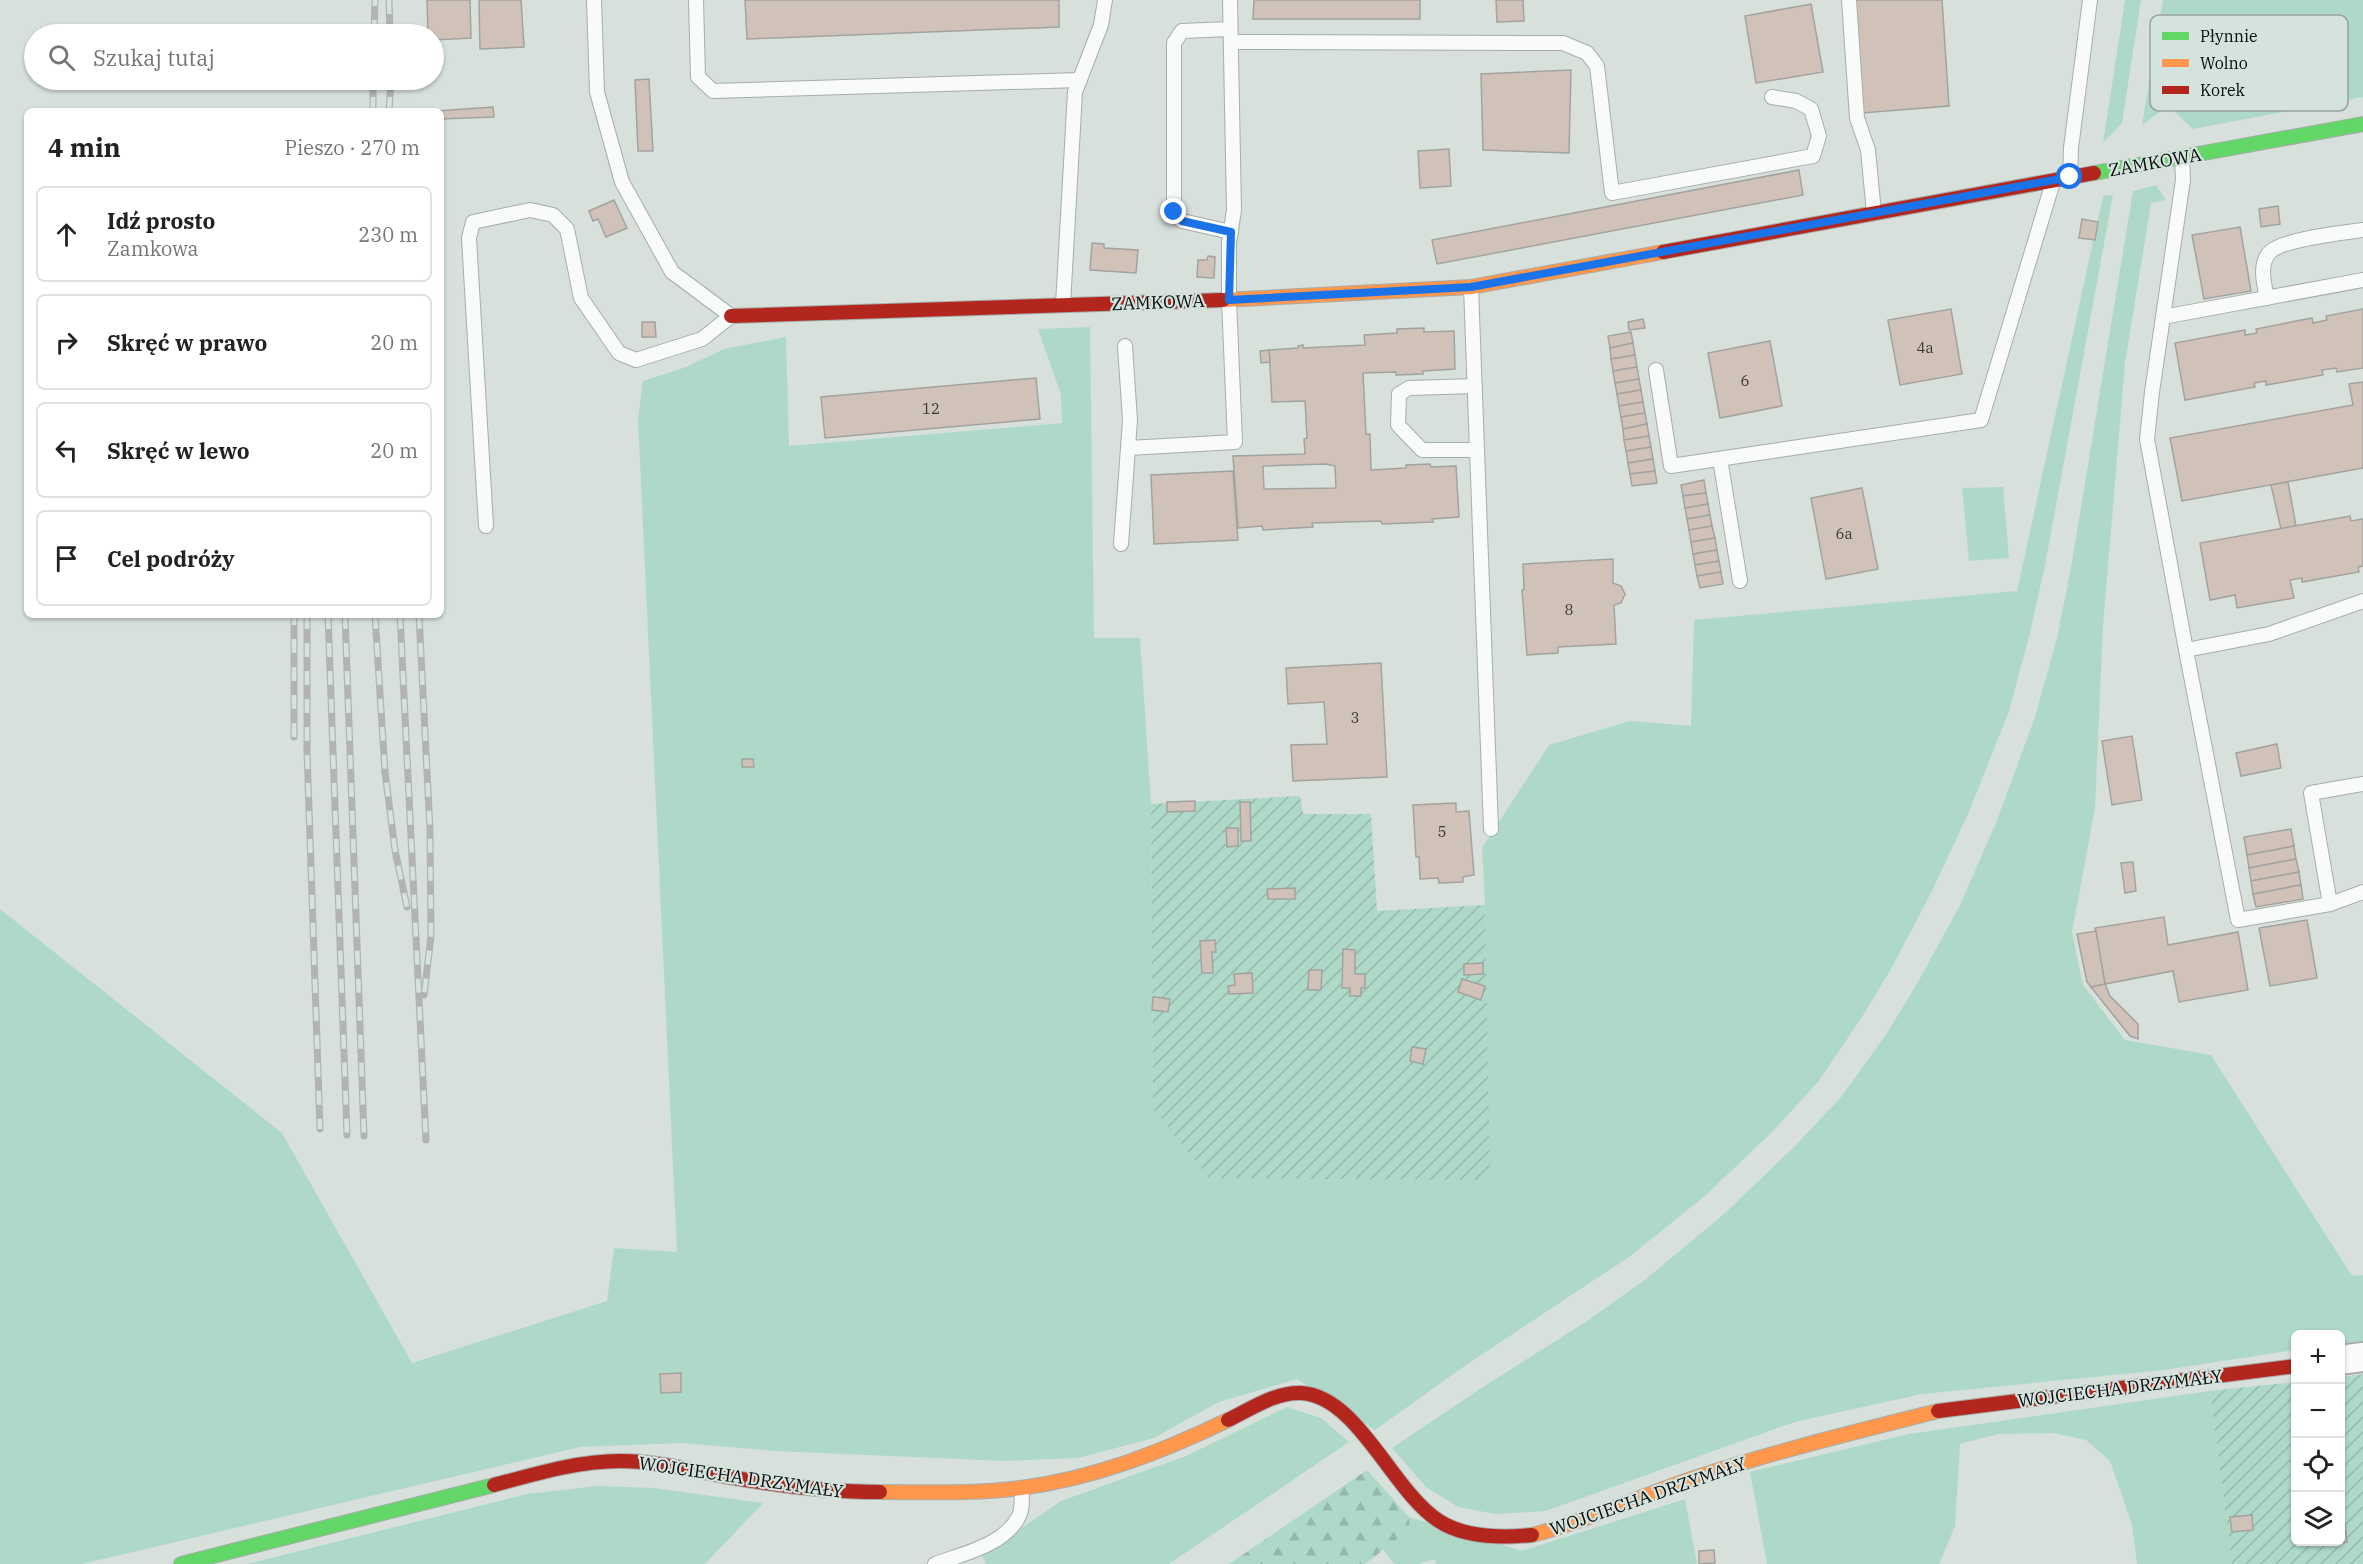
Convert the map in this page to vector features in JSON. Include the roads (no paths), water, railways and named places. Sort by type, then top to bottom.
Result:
[{"type":"street","name":"ZAMKOWA","points":[[731,316],[1229,300],[1471,287],[2363,124]]},
{"type":"street","points":[[2345,1359],[2363,1357]]},
{"type":"street","name":"WOJCIECHA DRZYMAŁY","points":[[182,1564],[520,1478],[592,1463],[621,1461],[651,1463],[786,1487],[842,1492],[960,1492],[1022,1488],[1085,1475],[1132,1461],[1176,1445],[1276,1396],[1300,1393],[1317,1396],[1341,1410],[1418,1505],[1440,1521],[1470,1533],[1500,1538],[1531,1535],[1560,1528],[1702,1476],[1821,1440],[1952,1408],[2291,1366]]},
{"type":"lane","points":[[486,526],[469,238],[473,222],[530,210],[553,215],[567,229],[581,298],[619,353],[636,360],[702,339],[731,316],[672,272],[622,182],[597,92],[594,0]]},
{"type":"lane","points":[[696,0],[698,77],[713,91],[1080,80]]},
{"type":"lane","points":[[1063,305],[1076,92],[1101,25],[1105,0]]},
{"type":"lane","points":[[1128,448],[1235,442],[1229,300],[1234,210],[1230,0]]},
{"type":"lane","points":[[1849,0],[1857,118],[1868,150],[1874,213]]},
{"type":"lane","points":[[2070,177],[2071,148],[2090,0]]},
{"type":"lane","points":[[1231,232],[1182,221],[1174,212],[1174,43],[1182,32],[1563,43],[1587,53],[1597,66],[1612,193],[1813,156],[1819,136],[1811,109],[1796,101],[1772,97]]},
{"type":"lane","points":[[2182,157],[2183,180],[2148,439],[2238,920],[2330,904],[2363,892]]},
{"type":"lane","points":[[1656,370],[1671,466],[1982,420],[2054,180]]},
{"type":"lane","points":[[2267,298],[2263,278],[2264,264],[2268,254],[2279,245],[2363,230]]},
{"type":"lane","points":[[2163,317],[2363,280]]},
{"type":"lane","points":[[1471,287],[1491,829]]},
{"type":"lane","points":[[1121,544],[1130,420],[1125,346]]},
{"type":"lane","points":[[1475,386],[1409,388],[1399,394],[1398,425],[1422,450],[1478,450]]},
{"type":"lane","points":[[1720,459],[1740,581]]},
{"type":"lane","points":[[2186,651],[2269,634],[2363,601]]},
{"type":"lane","points":[[2330,904],[2311,793],[2363,784]]},
{"type":"lane","points":[[935,1564],[994,1540],[1009,1529],[1018,1516],[1022,1503],[1022,1488]]},
{"type":"railway","points":[[374,24],[375,0]]},
{"type":"railway","points":[[389,0],[390,24]]},
{"type":"railway","points":[[373,90],[373,108]]},
{"type":"railway","points":[[389,108],[390,90]]},
{"type":"railway","points":[[294,618],[294,737]]},
{"type":"railway","points":[[307,618],[307,751],[320,1129]]},
{"type":"railway","points":[[328,618],[347,1135]]},
{"type":"railway","points":[[345,618],[364,1136]]},
{"type":"railway","points":[[375,618],[385,772],[395,850],[407,907]]},
{"type":"railway","points":[[400,618],[426,1140]]},
{"type":"railway","points":[[419,618],[430,830],[431,936],[424,995]]}]
